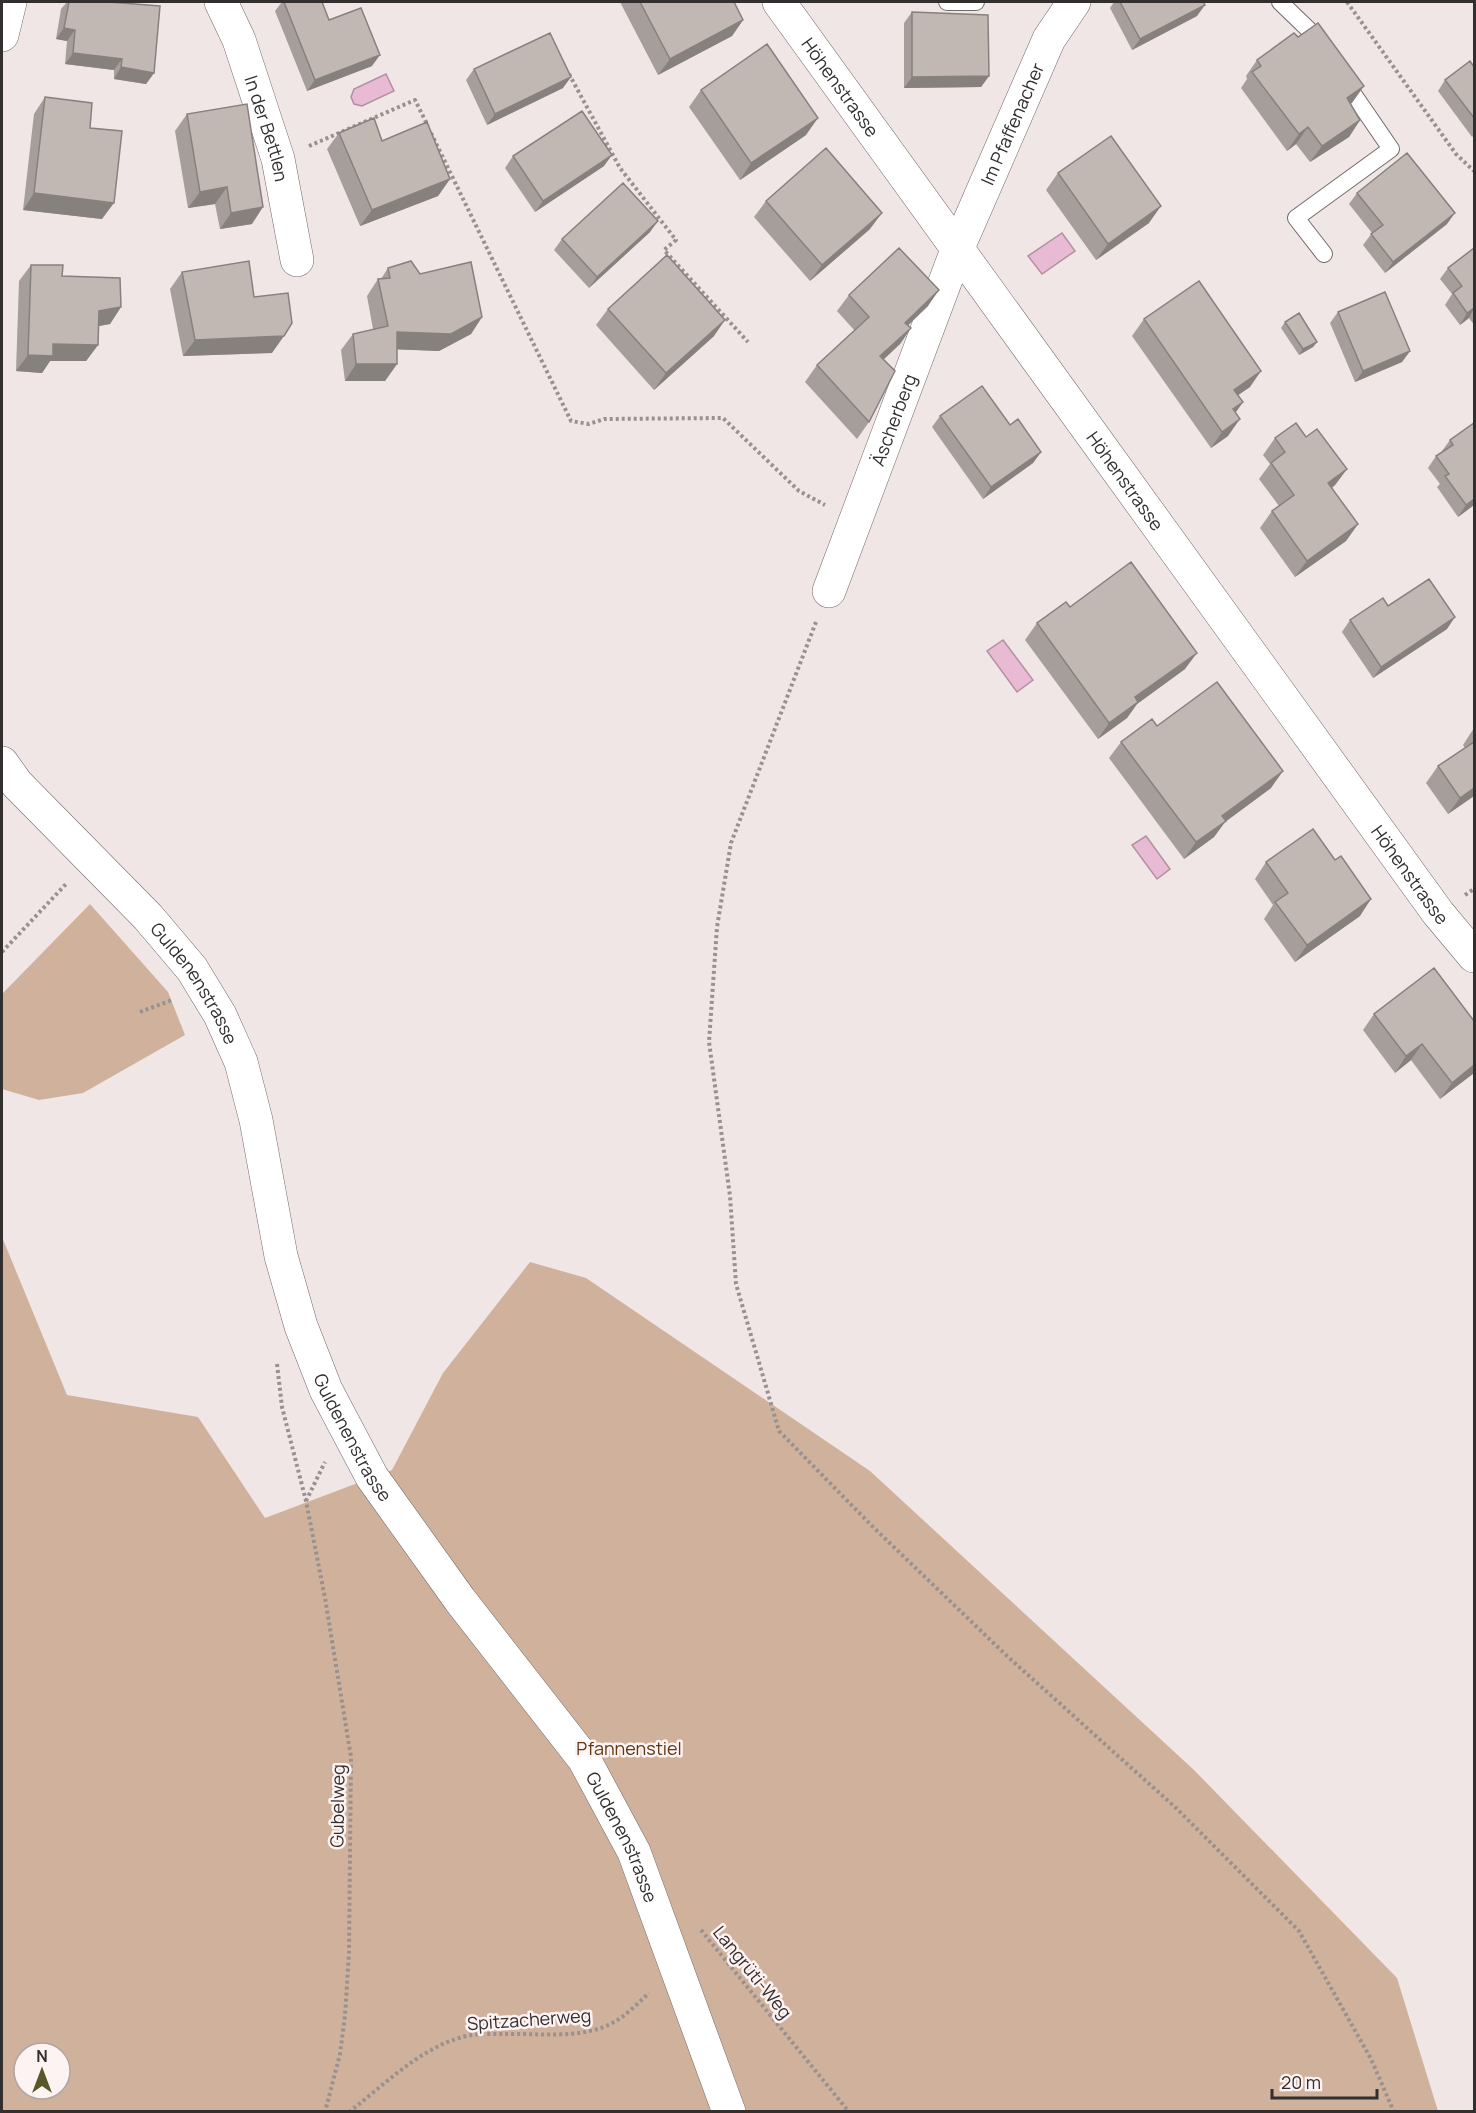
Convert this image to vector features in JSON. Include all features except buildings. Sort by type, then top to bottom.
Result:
[{"type":"street","points":[[2,35],[9,2]]},
{"type":"street","name":"In der Bettlen","points":[[221,2],[239,40],[278,159],[297,260]]},
{"type":"street","name":"Höhenstrasse","points":[[779,2],[1438,913],[1474,956]]},
{"type":"street","name":"Im Pfaffenacher","points":[[957,250],[1049,39],[1074,2]]},
{"type":"street","name":"Äscherberg","points":[[829,591],[957,250]]},
{"type":"street","name":"Guldenenstrasse","points":[[2,763],[17,784],[148,917],[192,969],[220,1015],[241,1062],[256,1119],[281,1256],[301,1326],[326,1390],[372,1478],[460,1600],[584,1759],[634,1852],[729,2112]]},
{"type":"lane","points":[[947,2],[976,2]]},
{"type":"lane","points":[[1280,2],[1309,30],[1391,149],[1296,218],[1324,254]]},
{"type":"path","points":[[1347,2],[1456,154],[1474,171]]},
{"type":"path","points":[[566,68],[620,168],[676,240],[664,250],[748,342]]},
{"type":"path","points":[[278,159],[415,100],[571,421],[589,424],[604,419],[723,418],[799,491],[854,522]]},
{"type":"path","points":[[829,591],[731,843],[717,927],[710,1042],[730,1196],[736,1284],[779,1431],[1007,1656],[1176,1808],[1299,1931],[1371,2059],[1394,2112]]},
{"type":"path","points":[[2,952],[73,876]]},
{"type":"path","points":[[140,1012],[182,996]]},
{"type":"path","name":"Gubelweg","points":[[276,1360],[282,1407],[306,1502],[325,1598],[351,1757],[349,1953],[345,2016],[340,2054],[325,2112]]},
{"type":"path","name":"Langrüti-Weg","points":[[700,1929],[849,2112]]},
{"type":"path","name":"Spitzacherweg","points":[[349,2112],[442,2044],[462,2037],[574,2033],[613,2023],[677,1968]]},
{"type":"green space","points":[[90,904],[168,992],[185,1035],[83,1093],[39,1100],[2,1089],[2,994]]},
{"type":"green space","name":"Pfannenstiel","points":[[2,1237],[67,1395],[198,1417],[265,1518],[392,1470],[443,1373],[530,1262],[586,1278],[870,1471],[1194,1770],[1397,1978],[1438,2111],[2,2111]]},
{"type":"shaded area","points":[[386,74],[394,91],[362,106],[354,104],[351,97],[354,89]]},
{"type":"shaded area","points":[[1062,233],[1075,251],[1042,274],[1028,256]]},
{"type":"shaded area","points":[[1003,640],[1033,680],[1017,692],[987,651]]},
{"type":"shaded area","points":[[1146,836],[1170,869],[1157,879],[1132,845]]}]
